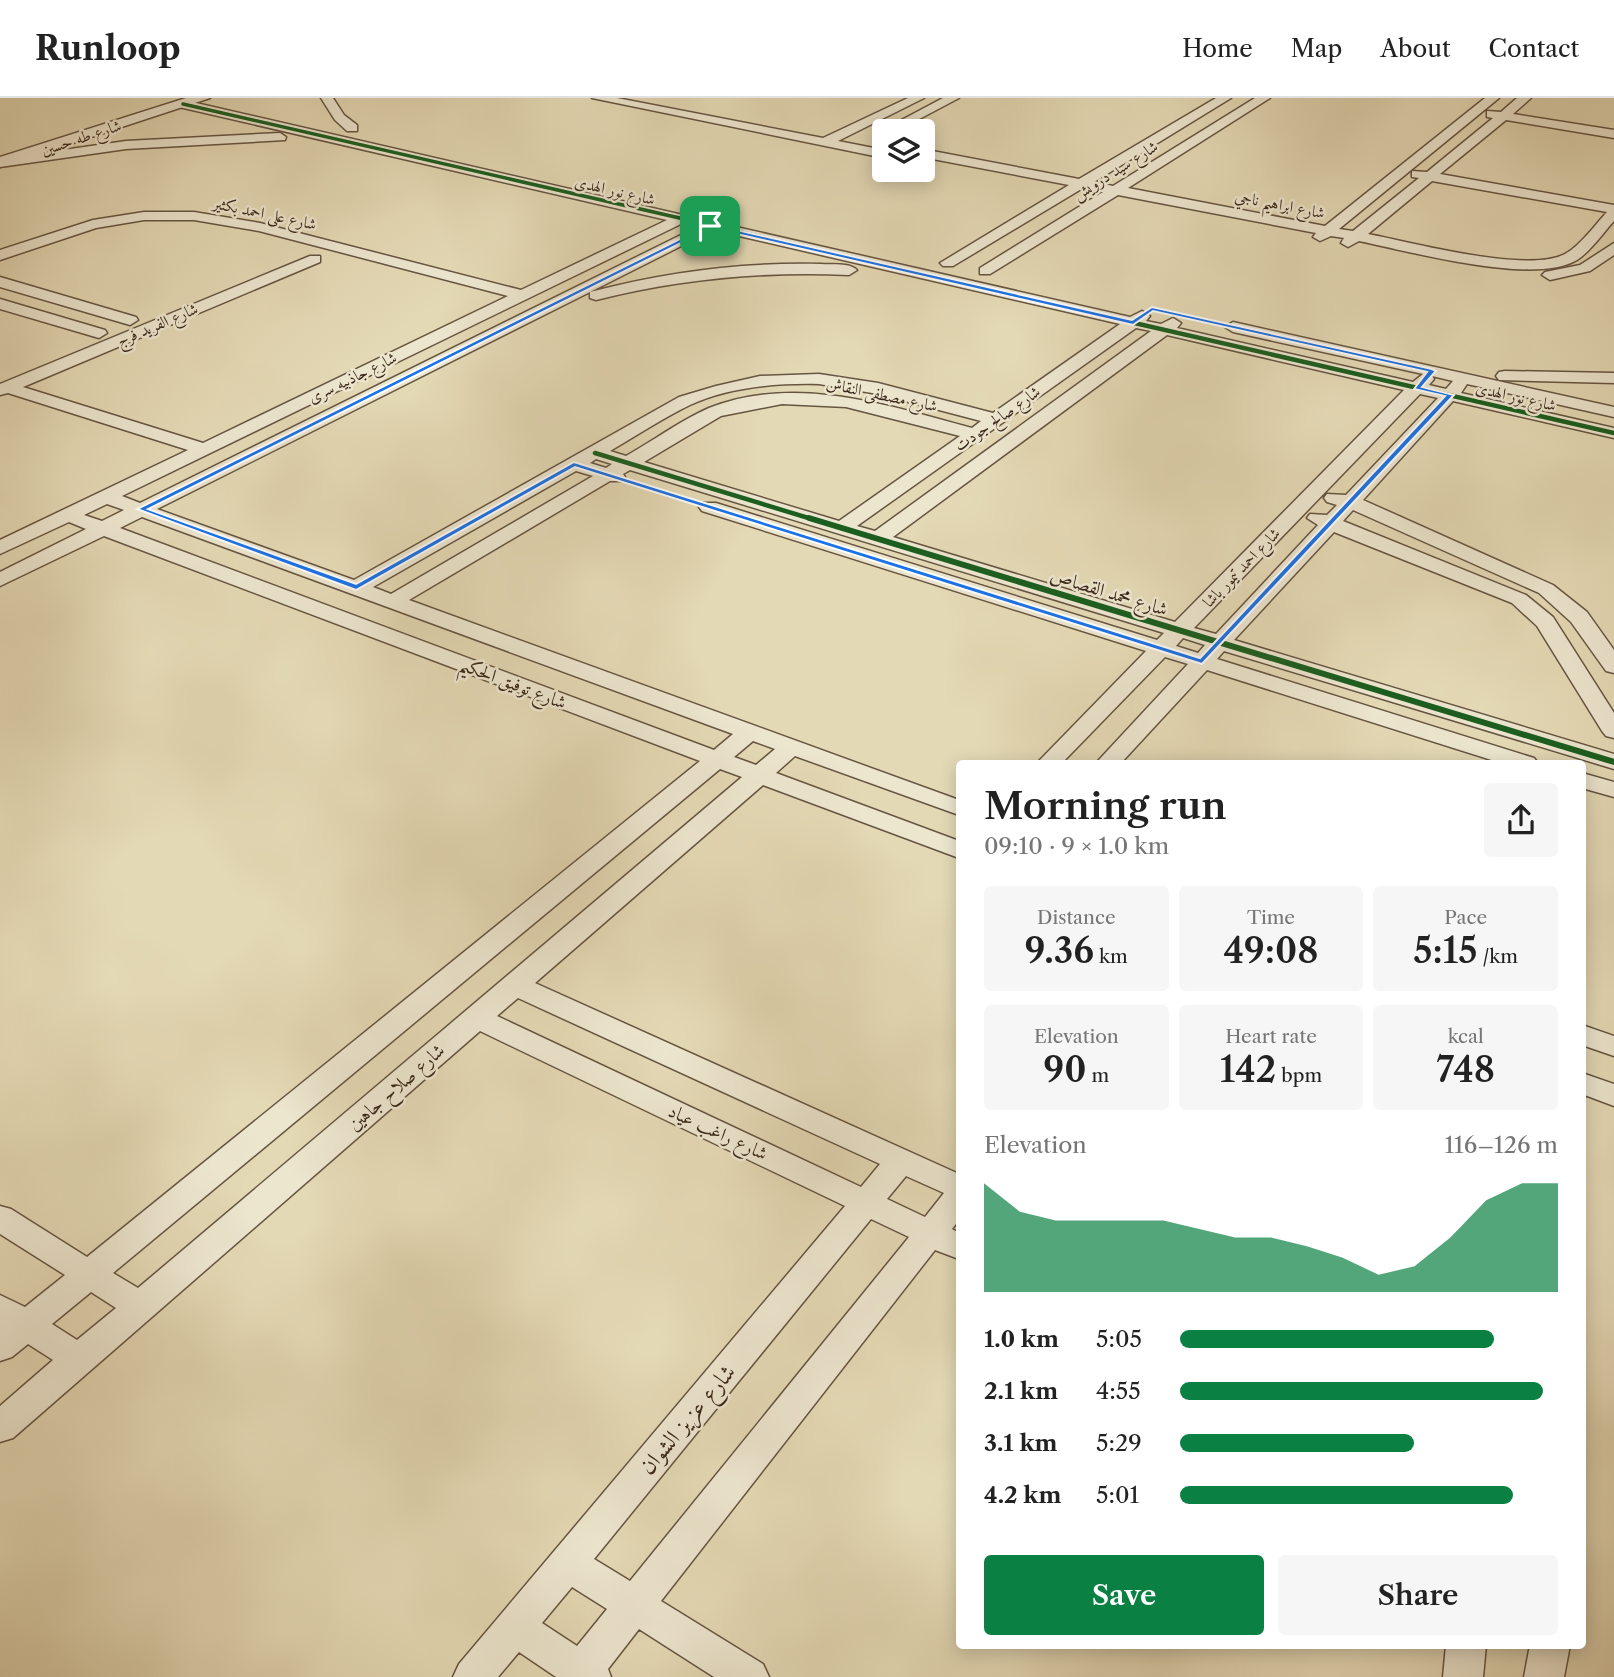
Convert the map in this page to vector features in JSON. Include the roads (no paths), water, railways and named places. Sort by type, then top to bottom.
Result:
[{"type":"street","name":"شارع طه حسين","points":[[0,163],[202,98]]},
{"type":"street","name":"شارع نور الهدى","points":[[221,98],[841,238]]},
{"type":"street","points":[[327,98],[339,117],[352,128]]},
{"type":"street","points":[[598,98],[654,102],[832,139],[872,140]]},
{"type":"street","points":[[832,139],[918,98]]},
{"type":"street","points":[[912,119],[953,98]]},
{"type":"street","name":"شارع سيد درويش","points":[[942,261],[1076,187],[1224,98]]},
{"type":"street","name":"شارع سيد درويش","points":[[985,271],[1264,98]]},
{"type":"street","points":[[1351,240],[1525,98]]},
{"type":"street","name":"شارع نور الهدى","points":[[183,104],[1133,323]]},
{"type":"street","points":[[1323,235],[1485,105],[1614,134]]},
{"type":"street","points":[[1507,112],[1614,125]]},
{"type":"street","points":[[0,163],[126,145],[220,139],[325,138]]},
{"type":"street","name":"شارع ابراهيم ناجي","points":[[935,156],[1076,187]]},
{"type":"street","name":"شارع ابراهيم ناجي","points":[[935,163],[1110,193],[1351,240],[1495,263],[1550,264],[1572,257],[1614,211]]},
{"type":"street","points":[[1406,167],[1614,198]]},
{"type":"street","points":[[1434,172],[1614,211]]},
{"type":"street","name":"شارع جاذبيه سرى","points":[[0,548],[705,207]]},
{"type":"street","name":"شارع جاذبيه سرى","points":[[0,580],[734,214]]},
{"type":"street","name":"شارع على احمد بكثير","points":[[0,255],[93,224],[144,216],[194,216],[260,228],[522,295]]},
{"type":"street","points":[[176,227],[194,216]]},
{"type":"street","name":"شارع على احمد بكثير","points":[[0,268],[98,233],[176,227],[200,229],[257,243]]},
{"type":"street","name":"شارع ابراهيم ناجي","points":[[1351,240],[1502,272],[1565,274],[1601,261],[1614,247]]},
{"type":"street","name":"شارع على احمد بكثير","points":[[294,253],[321,260]]},
{"type":"street","name":"شارع الفريد فرج","points":[[2,383],[99,333],[294,253]]},
{"type":"street","name":"شارع الفريد فرج","points":[[2,383],[321,260]]},
{"type":"street","points":[[942,261],[1010,277]]},
{"type":"street","points":[[1550,264],[1565,274]]},
{"type":"street","points":[[525,320],[615,290],[720,272],[831,269],[940,279]]},
{"type":"street","points":[[0,282],[130,320]]},
{"type":"street","points":[[470,301],[496,308]]},
{"type":"street","name":"شارع نور الهدى","points":[[1126,303],[1160,316],[1417,388],[1614,433]]},
{"type":"street","points":[[0,304],[99,333]]},
{"type":"street","name":"شارع صالح جودت","points":[[877,539],[1040,421],[1160,316]]},
{"type":"street","name":"شارع صالح جودت","points":[[841,528],[1133,323],[1160,316],[1183,316]]},
{"type":"street","name":"شارع نور الهدى","points":[[1222,324],[1614,412]]},
{"type":"street","points":[[1432,371],[1517,377],[1614,378]]},
{"type":"street","name":"شارع احمد تيمور باشا","points":[[1052,760],[1432,371]]},
{"type":"street","name":"شارع احمد تيمور باشا","points":[[1111,760],[1466,379]]},
{"type":"street","name":"شارع مصطفى النقاش","points":[[356,588],[685,401],[718,390],[798,388],[838,381],[1001,416],[1040,421]]},
{"type":"street","points":[[2,383],[203,449]]},
{"type":"street","name":"شارع مصطفى النقاش","points":[[393,601],[715,412],[798,388],[975,434]]},
{"type":"street","points":[[319,394],[352,404]]},
{"type":"street","name":"شارع محمد القصاص","points":[[595,453],[1614,762]]},
{"type":"street","name":"شارع محمد القصاص","points":[[574,464],[1516,760]]},
{"type":"street","points":[[1314,493],[1351,502],[1546,589],[1579,617],[1614,666]]},
{"type":"street","name":"شارع توفيق الحكيم","points":[[106,496],[956,807]]},
{"type":"street","points":[[1295,513],[1332,522],[1519,599],[1545,622],[1614,731]]},
{"type":"street","name":"شارع توفيق الحكيم","points":[[68,515],[956,849]]},
{"type":"street","points":[[0,1347],[13,1317],[89,1274],[750,732]]},
{"type":"street","name":"شارع صلاح جاهين","points":[[0,1427],[792,747]]},
{"type":"street","points":[[1586,781],[1614,790]]},
{"type":"street","points":[[515,985],[956,1186]]},
{"type":"street","name":"شارع راغب عياد","points":[[477,1018],[945,1240]]},
{"type":"street","points":[[1586,1036],[1614,1046]]},
{"type":"street","points":[[1586,1084],[1614,1095]]},
{"type":"street","name":"شارع عزيز الشوان","points":[[473,1677],[901,1161]]},
{"type":"street","points":[[514,1627],[583,1675],[634,1605],[945,1240],[956,1206]]},
{"type":"street","points":[[0,1218],[141,1307]]},
{"type":"street","points":[[13,1317],[80,1360]]},
{"type":"street","points":[[568,1563],[749,1677]]},
{"type":"street","points":[[1463,1677],[1466,1649]]},
{"type":"street","points":[[1544,1677],[1549,1649]]}]
